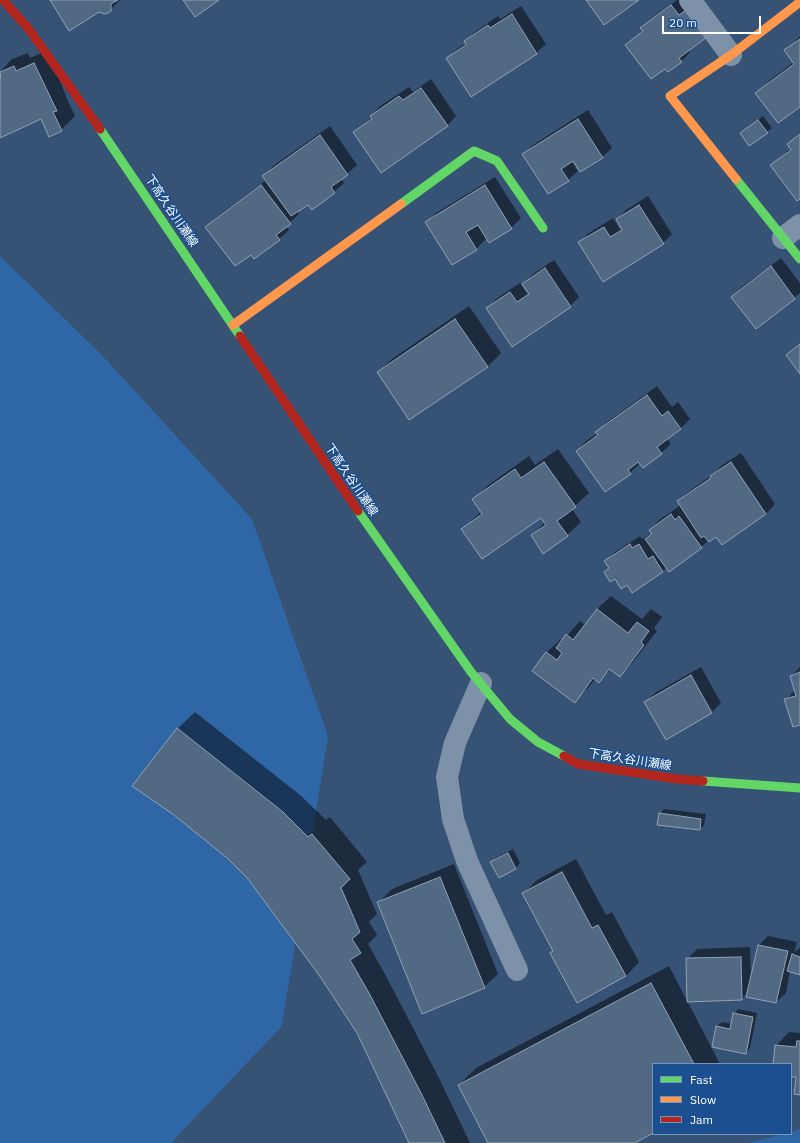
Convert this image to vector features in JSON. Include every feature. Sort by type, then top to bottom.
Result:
[{"type":"main road","name":"下高久谷川瀬線","points":[[3,0],[28,28],[113,146],[323,460],[421,602],[471,672],[510,719],[538,742],[578,764],[677,779],[800,788]]},
{"type":"main road","points":[[800,2],[731,54],[670,96],[800,259]]},
{"type":"main road","points":[[233,325],[474,151],[497,161],[543,228]]},
{"type":"street","points":[[690,0],[731,54]]},
{"type":"street","points":[[783,238],[800,225]]},
{"type":"street","points":[[481,683],[455,743],[447,777],[453,819],[467,861],[517,970]]},
{"type":"shaded area","points":[[0,256],[102,355],[252,519],[328,736],[282,1026],[171,1143],[0,1143]]},
{"type":"shaded area","points":[[800,1129],[800,1143],[750,1143],[778,1135],[792,1135],[792,1132]]},
{"type":"building","points":[[50,0],[118,0],[111,4],[111,11],[108,13],[104,14],[99,12],[69,31]]},
{"type":"building","points":[[183,0],[219,0],[195,17]]},
{"type":"building","points":[[586,0],[639,0],[604,25]]},
{"type":"building","points":[[671,5],[679,15],[686,10],[707,37],[679,58],[682,62],[668,72],[665,69],[651,79],[625,45],[643,31],[640,28]]},
{"type":"building","points":[[512,14],[537,54],[471,97],[446,58],[466,45],[464,41],[488,25],[490,28]]},
{"type":"building","points":[[800,39],[800,107],[778,123],[755,93],[794,64],[784,50]]},
{"type":"building","points":[[34,63],[57,111],[53,112],[62,131],[49,137],[41,119],[0,138],[0,72],[14,66],[16,71]]},
{"type":"building","points":[[421,88],[448,126],[381,173],[353,132],[372,119],[370,116],[399,96],[403,100]]},
{"type":"building","points":[[578,119],[603,158],[580,172],[573,161],[561,169],[569,181],[548,194],[522,154]]},
{"type":"building","points":[[758,120],[768,133],[749,146],[740,133]]},
{"type":"building","points":[[800,134],[800,199],[797,201],[770,165],[791,150],[787,144]]},
{"type":"building","points":[[320,135],[348,175],[331,187],[335,193],[312,210],[308,205],[291,216],[262,176]]},
{"type":"building","points":[[261,185],[291,224],[276,235],[280,240],[254,259],[251,255],[235,266],[205,227]]},
{"type":"building","points":[[485,185],[512,229],[489,243],[478,225],[466,232],[477,250],[452,265],[425,222]]},
{"type":"building","points":[[639,205],[664,244],[603,282],[578,242],[604,227],[610,237],[622,230],[616,219]]},
{"type":"building","points":[[771,266],[795,299],[756,329],[731,297]]},
{"type":"building","points":[[545,268],[571,307],[512,347],[486,308],[510,292],[517,302],[529,294],[522,284]]},
{"type":"building","points":[[455,319],[488,367],[409,420],[377,372]]},
{"type":"building","points":[[800,344],[800,374],[786,355]]},
{"type":"building","points":[[647,395],[662,416],[668,411],[681,429],[657,447],[662,454],[643,468],[638,462],[628,470],[631,474],[605,492],[576,451],[598,435],[595,432]]},
{"type":"building","points":[[544,462],[576,507],[557,521],[568,536],[543,554],[531,535],[546,525],[541,518],[482,559],[461,529],[482,514],[472,499],[515,469],[521,478]]},
{"type":"building","points":[[731,462],[766,514],[722,545],[716,537],[709,542],[704,536],[701,538],[677,501],[711,478],[710,476]]},
{"type":"building","points":[[671,514],[675,520],[679,516],[702,548],[669,572],[645,539],[652,534],[649,530]]},
{"type":"building","points":[[630,544],[632,548],[639,544],[648,559],[653,556],[663,572],[632,593],[627,585],[621,589],[615,579],[610,582],[604,572],[609,568],[604,561]]},
{"type":"building","points":[[597,609],[628,633],[637,622],[649,631],[641,642],[644,645],[620,677],[609,669],[599,683],[593,678],[575,703],[532,671],[546,652],[557,660],[562,653],[556,648],[566,634],[573,640]]},
{"type":"building","points":[[800,672],[800,725],[793,727],[784,699],[796,696],[790,676]]},
{"type":"building","points":[[691,675],[712,713],[666,740],[644,702]]},
{"type":"building","points":[[177,728],[283,812],[308,837],[312,834],[350,879],[341,888],[360,932],[352,939],[361,953],[350,960],[369,993],[422,1095],[445,1143],[409,1143],[357,1033],[319,975],[248,879],[227,858],[174,815],[132,786]]},
{"type":"building","points":[[659,813],[701,819],[700,830],[657,825]]},
{"type":"building","points":[[508,853],[516,869],[499,878],[490,862]]},
{"type":"building","points":[[562,872],[592,928],[598,925],[626,976],[577,1003],[550,953],[553,951],[522,893]]},
{"type":"building","points":[[440,877],[485,988],[422,1014],[377,902]]},
{"type":"building","points":[[758,945],[788,951],[776,1003],[746,997]]},
{"type":"building","points":[[792,954],[800,957],[800,975],[787,971]]},
{"type":"building","points":[[741,957],[742,1000],[687,1002],[686,958]]},
{"type":"building","points":[[651,983],[693,1063],[652,1063],[652,1134],[635,1143],[488,1143],[458,1085]]},
{"type":"building","points":[[733,1013],[753,1017],[746,1054],[712,1047],[716,1026],[730,1029]]},
{"type":"building","points":[[797,1041],[800,1041],[800,1095],[794,1094],[796,1077],[792,1077],[792,1063],[773,1063],[775,1045],[796,1047]]},
{"type":"traffic: fast","points":[[100,129],[240,336]]},
{"type":"traffic: fast","points":[[401,204],[474,151],[497,161],[543,228]]},
{"type":"traffic: fast","points":[[736,179],[800,259]]},
{"type":"traffic: fast","points":[[358,511],[471,672],[510,719],[538,742],[564,756]]},
{"type":"traffic: fast","points":[[703,781],[800,788]]},
{"type":"traffic: slow","points":[[736,179],[670,96],[731,55],[800,2]]},
{"type":"traffic: slow","points":[[233,325],[401,204]]},
{"type":"traffic: jam","points":[[3,0],[28,28],[100,129]]},
{"type":"traffic: jam","points":[[240,336],[358,511]]},
{"type":"traffic: jam","points":[[564,756],[578,764],[677,779],[703,781]]}]
